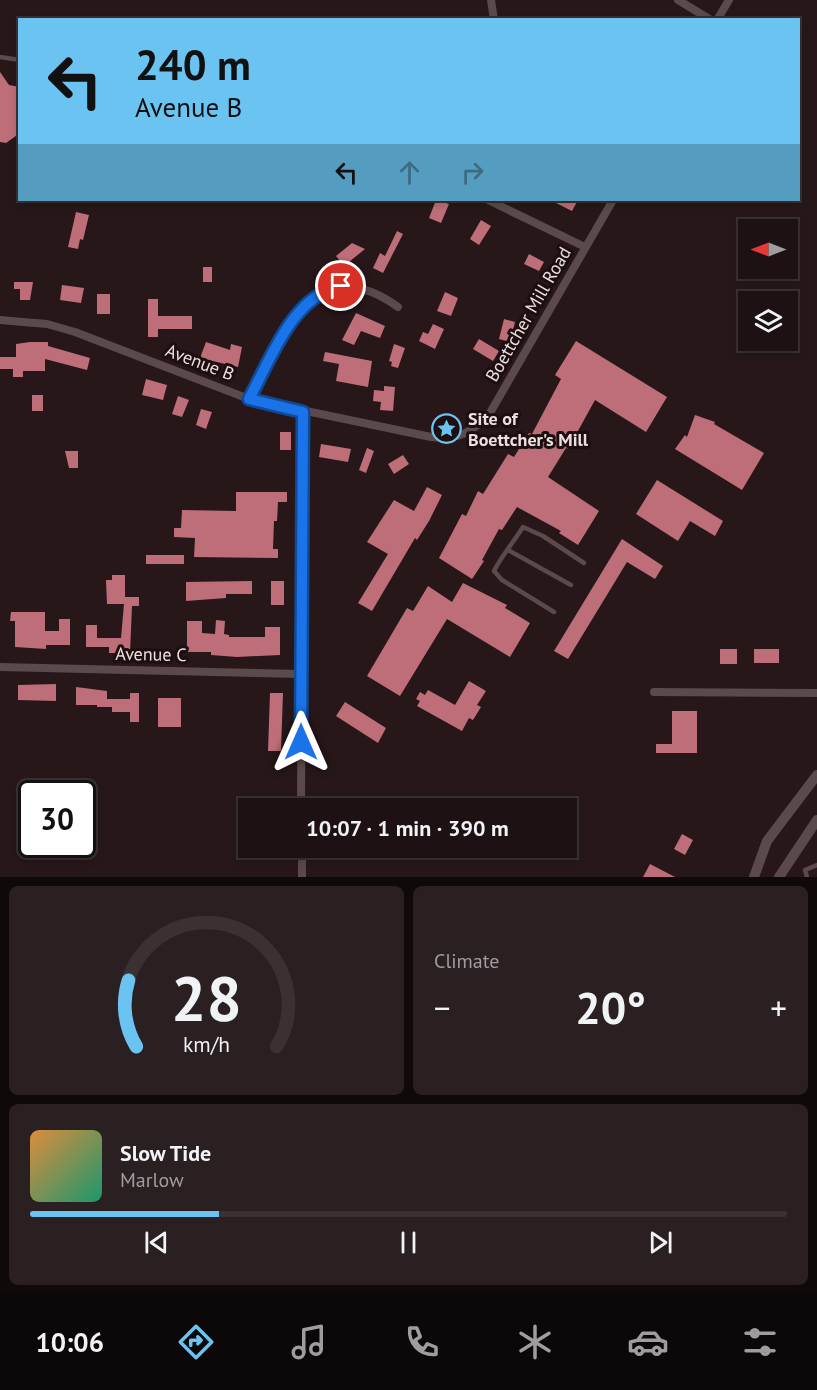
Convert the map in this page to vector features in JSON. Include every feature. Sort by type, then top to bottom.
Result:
[{"type":"street","points":[[491,0],[494,18]]},
{"type":"street","points":[[678,0],[708,18]]},
{"type":"street","points":[[718,18],[729,0]]},
{"type":"street","points":[[490,201],[585,247]]},
{"type":"street","name":"Boettcher Mill Road","points":[[462,436],[481,423],[490,413],[612,201]]},
{"type":"street","points":[[249,399],[296,315],[316,295],[341,286],[358,287],[373,291],[398,307]]},
{"type":"street","name":"Avenue B","points":[[0,320],[30,321],[75,332],[249,399],[431,437],[448,439],[462,436]]},
{"type":"street","points":[[302,798],[303,412]]},
{"type":"street","name":"Avenue C","points":[[0,667],[301,674]]},
{"type":"street","points":[[654,692],[817,693]]},
{"type":"street","points":[[754,877],[771,834],[817,775]]},
{"type":"street","points":[[780,877],[817,820]]},
{"type":"street","points":[[302,858],[302,877]]},
{"type":"lane","points":[[0,57],[18,60]]},
{"type":"lane","points":[[554,612],[502,580],[494,571],[502,554],[508,550],[523,527],[543,536],[584,564]]},
{"type":"lane","points":[[508,550],[571,585]]},
{"type":"lane","points":[[807,877],[805,870],[817,865]]},
{"type":"building","points":[[0,72],[9,85],[18,87],[18,134],[6,143],[0,142]]},
{"type":"building","points":[[436,201],[449,204],[441,223],[429,218]]},
{"type":"building","points":[[552,201],[577,201],[572,211]]},
{"type":"building","points":[[76,212],[89,215],[83,240],[80,239],[78,249],[68,247]]},
{"type":"building","points":[[481,220],[491,226],[479,245],[470,239]]},
{"type":"building","points":[[397,231],[403,234],[383,273],[373,268],[380,253],[385,256]]},
{"type":"building","points":[[352,243],[365,249],[344,266],[336,256]]},
{"type":"building","points":[[529,254],[544,262],[539,271],[524,264]]},
{"type":"building","points":[[203,267],[212,267],[212,282],[203,282]]},
{"type":"building","points":[[14,282],[33,282],[30,300],[20,300],[20,289],[14,289]]},
{"type":"building","points":[[62,285],[84,288],[81,303],[60,300]]},
{"type":"building","points":[[445,292],[458,298],[451,316],[437,311]]},
{"type":"building","points":[[97,294],[110,294],[110,314],[97,314]]},
{"type":"building","points":[[148,299],[158,299],[158,316],[192,316],[192,329],[158,329],[158,337],[148,337]]},
{"type":"building","points":[[356,313],[385,326],[380,338],[361,331],[354,345],[342,340]]},
{"type":"building","points":[[504,319],[515,322],[510,342],[499,339]]},
{"type":"building","points":[[433,324],[444,329],[435,349],[419,341],[423,332],[428,334]]},
{"type":"building","points":[[479,339],[499,351],[493,361],[473,349]]},
{"type":"building","points":[[576,341],[667,397],[646,432],[595,400],[568,449],[566,448],[548,477],[599,511],[578,545],[559,533],[561,531],[517,507],[502,530],[499,529],[482,560],[484,561],[472,579],[439,558],[462,514],[466,516],[478,491],[483,494],[508,454],[514,457],[529,433],[532,434],[561,379],[555,375]]},
{"type":"building","points":[[48,342],[48,346],[90,358],[87,370],[45,359],[45,371],[23,371],[23,377],[13,377],[13,369],[0,369],[0,357],[16,357],[16,344]]},
{"type":"building","points":[[206,342],[230,350],[231,344],[242,347],[238,367],[200,358]]},
{"type":"building","points":[[394,344],[405,348],[398,368],[391,366],[392,362],[389,361]]},
{"type":"building","points":[[325,352],[372,361],[368,387],[336,381],[339,364],[323,361]]},
{"type":"building","points":[[146,379],[167,385],[163,400],[142,395]]},
{"type":"building","points":[[384,386],[395,387],[393,411],[380,410],[381,402],[373,401],[374,390],[384,391]]},
{"type":"building","points":[[32,395],[43,395],[43,411],[32,411]]},
{"type":"building","points":[[178,396],[189,400],[182,417],[172,414]]},
{"type":"building","points":[[201,409],[212,412],[206,429],[196,425]]},
{"type":"building","points":[[695,415],[715,422],[714,424],[764,453],[742,490],[675,449],[685,435],[687,437]]},
{"type":"building","points":[[280,432],[291,432],[291,450],[280,450]]},
{"type":"building","points":[[321,444],[351,449],[348,462],[319,457]]},
{"type":"building","points":[[367,448],[374,451],[366,473],[359,470]]},
{"type":"building","points":[[65,451],[78,451],[78,468],[69,468]]},
{"type":"building","points":[[403,455],[409,464],[394,474],[388,464]]},
{"type":"building","points":[[657,480],[723,521],[715,536],[690,521],[678,541],[636,514]]},
{"type":"building","points":[[427,487],[442,495],[429,521],[417,540],[415,538],[372,611],[358,603],[388,554],[367,542],[394,500],[414,511]]},
{"type":"building","points":[[236,492],[287,492],[287,502],[278,502],[277,521],[274,521],[273,549],[278,549],[278,558],[194,557],[195,538],[174,537],[174,528],[181,528],[182,510],[236,511]]},
{"type":"building","points":[[622,539],[663,566],[655,579],[627,562],[568,659],[554,651]]},
{"type":"building","points":[[146,555],[184,555],[184,564],[146,564]]},
{"type":"building","points":[[112,575],[125,575],[125,597],[139,597],[139,606],[132,606],[130,653],[109,653],[109,647],[86,647],[86,625],[97,625],[97,638],[121,638],[124,604],[107,604],[106,580],[112,580]]},
{"type":"building","points":[[252,581],[252,594],[226,594],[226,598],[186,601],[186,582]]},
{"type":"building","points":[[271,581],[284,581],[284,605],[271,605]]},
{"type":"building","points":[[463,583],[507,605],[505,608],[530,623],[510,657],[447,619],[400,696],[367,676],[407,608],[413,611],[428,586],[452,602]]},
{"type":"building","points":[[11,612],[45,612],[45,631],[59,631],[59,619],[70,619],[70,645],[46,645],[46,649],[15,647],[15,621],[10,621]]},
{"type":"building","points":[[216,620],[225,621],[224,634],[229,637],[265,637],[265,627],[280,627],[280,655],[237,657],[211,655],[211,652],[187,652],[187,621],[202,621],[202,633],[215,634]]},
{"type":"building","points":[[720,649],[737,649],[737,664],[720,664]]},
{"type":"building","points":[[754,649],[779,649],[779,663],[754,663]]},
{"type":"building","points":[[469,681],[486,691],[477,705],[481,707],[473,720],[469,718],[462,731],[417,706],[420,701],[416,699],[420,692],[425,695],[428,690],[455,705]]},
{"type":"building","points":[[56,684],[56,701],[18,700],[18,685]]},
{"type":"building","points":[[76,687],[107,691],[107,699],[130,699],[130,693],[139,693],[139,722],[130,722],[130,712],[112,712],[112,707],[76,705]]},
{"type":"building","points":[[270,693],[283,693],[281,751],[268,751]]},
{"type":"building","points":[[158,698],[181,698],[181,727],[158,727]]},
{"type":"building","points":[[345,702],[386,728],[378,743],[336,716]]},
{"type":"building","points":[[672,711],[697,711],[697,753],[656,753],[656,744],[672,744]]},
{"type":"building","points":[[682,834],[693,840],[685,855],[674,849]]},
{"type":"building","points":[[650,864],[675,877],[643,877]]},
{"type":"place","name":"Site of Boettcher's Mill","points":[[447,428]]},
{"type":"route","points":[[301,742],[303,412],[249,399],[296,315],[316,295],[327,289],[341,286]]}]
